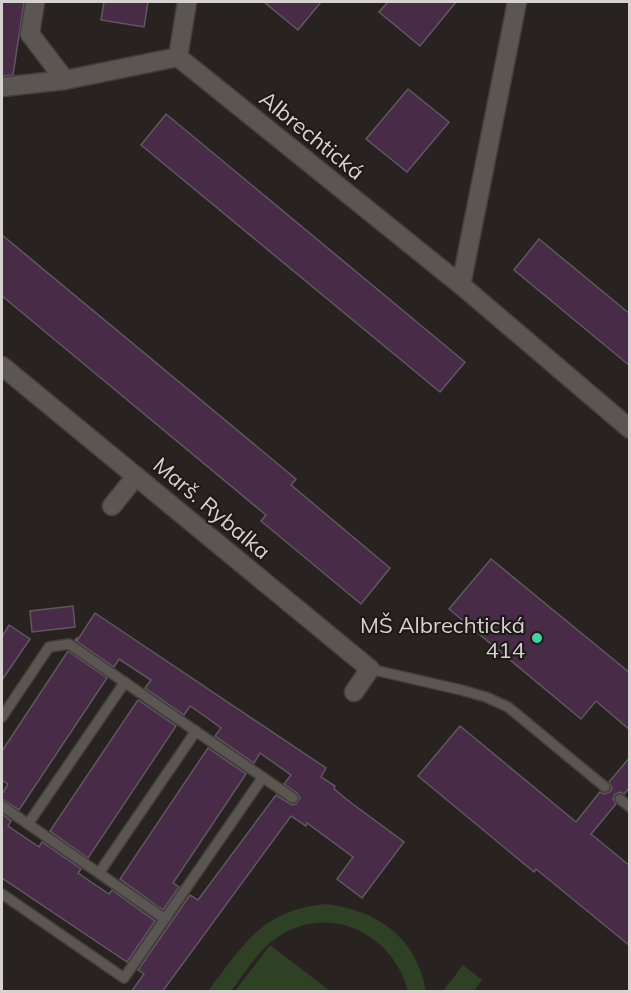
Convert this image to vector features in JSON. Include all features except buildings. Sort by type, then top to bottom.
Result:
[{"type":"street","points":[[35,2],[30,34],[65,80]]},
{"type":"street","points":[[2,87],[65,80],[178,57],[187,2]]},
{"type":"street","points":[[461,285],[517,2]]},
{"type":"street","name":"Albrechtická","points":[[178,57],[461,285],[630,429]]},
{"type":"street","name":"Marš. Rybalka","points":[[2,366],[370,669]]},
{"type":"street","points":[[112,506],[136,476]]},
{"type":"street","points":[[354,692],[370,669]]},
{"type":"lane","points":[[2,717],[49,647],[69,644],[293,798]]},
{"type":"lane","points":[[370,669],[469,692],[508,707],[604,787]]},
{"type":"lane","points":[[28,824],[125,682]]},
{"type":"lane","points":[[99,873],[196,731]]},
{"type":"lane","points":[[2,894],[124,978],[263,777]]},
{"type":"lane","points":[[620,799],[630,807]]},
{"type":"lane","points":[[2,806],[165,919]]},
{"type":"green space","points":[[325,904],[362,913],[392,930],[404,941],[413,955],[426,991],[408,991],[400,971],[388,953],[373,939],[355,929],[336,923],[316,923],[295,928],[268,944],[231,991],[208,991],[244,945],[269,922],[303,908]]},
{"type":"green space","points":[[270,945],[330,991],[235,991]]},
{"type":"green space","points":[[463,965],[482,980],[474,991],[443,991]]},
{"type":"place","name":"MŠ Albrechtická 414","points":[[537,638]]}]
